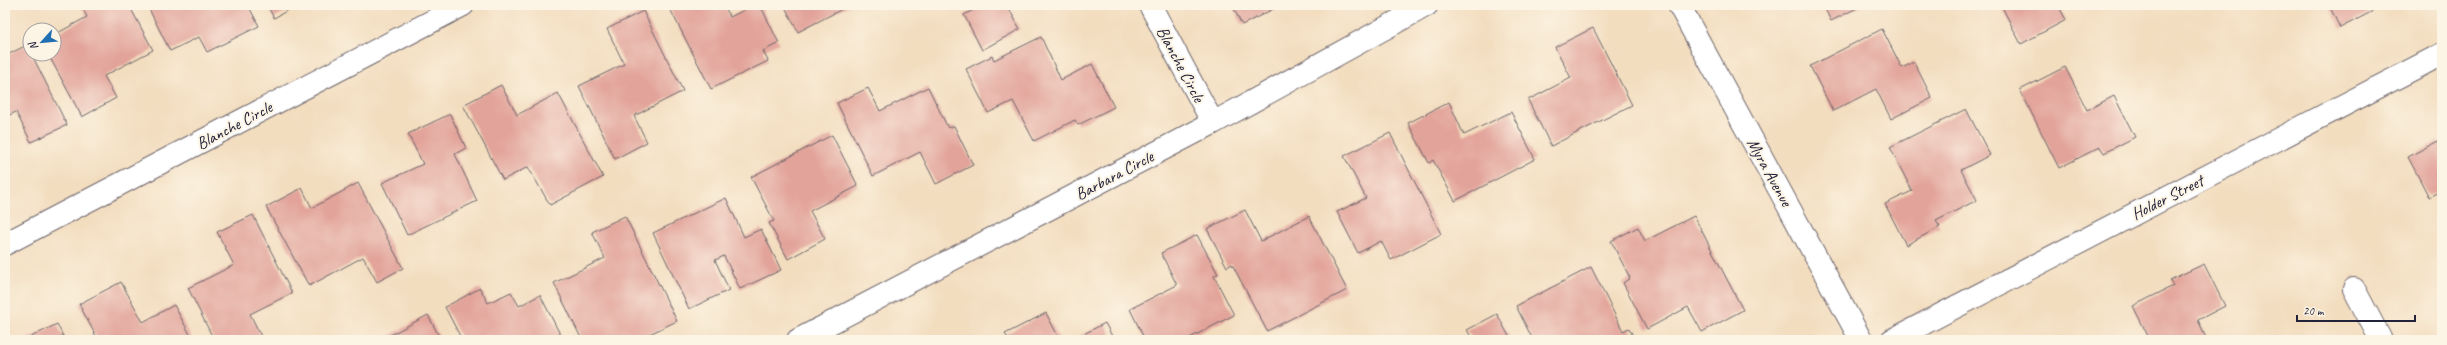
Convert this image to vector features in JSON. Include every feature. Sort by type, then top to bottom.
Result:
[{"type":"street","name":"Blanche Circle","points":[[5,244],[463,5]]},
{"type":"street","name":"Blanche Circle","points":[[1150,5],[1213,123]]},
{"type":"street","name":"Barbara Circle","points":[[798,340],[1213,123],[1427,5]]},
{"type":"street","name":"Myra Avenue","points":[[1679,5],[1861,340]]},
{"type":"street","name":"Holder Street","points":[[1892,340],[2442,54]]},
{"type":"street","points":[[2354,289],[2381,340]]},
{"type":"building","points":[[81,5],[129,5],[153,50],[104,76],[116,98],[82,117],[52,62],[62,62],[62,31],[87,17]]},
{"type":"building","points":[[147,5],[248,5],[259,26],[207,52],[199,37],[170,51]]},
{"type":"building","points":[[267,5],[297,5],[274,18]]},
{"type":"building","points":[[668,5],[724,5],[730,17],[754,5],[760,5],[779,43],[763,51],[768,61],[711,89]]},
{"type":"building","points":[[784,5],[850,5],[798,32]]},
{"type":"building","points":[[970,5],[1007,5],[1020,29],[982,50],[964,15],[973,10]]},
{"type":"building","points":[[1232,5],[1281,5],[1242,25]]},
{"type":"building","points":[[1823,5],[1863,5],[1831,21]]},
{"type":"building","points":[[2001,5],[2058,5],[2066,20],[2021,44]]},
{"type":"building","points":[[2329,5],[2372,5],[2375,10],[2340,28]]},
{"type":"building","points":[[643,11],[683,91],[634,116],[647,142],[615,159],[579,86],[624,64],[607,29]]},
{"type":"building","points":[[1593,28],[1632,105],[1551,146],[1528,100],[1571,78],[1555,47]]},
{"type":"building","points":[[1882,29],[1902,68],[1914,62],[1932,98],[1891,119],[1876,89],[1833,111],[1810,66]]},
{"type":"building","points":[[1041,37],[1061,80],[1092,64],[1114,107],[1078,125],[1075,120],[1034,141],[1013,101],[988,113],[966,69],[992,56],[994,60]]},
{"type":"building","points":[[22,48],[22,62],[36,62],[67,125],[31,142],[16,112],[5,117],[5,56]]},
{"type":"building","points":[[2065,67],[2087,110],[2114,96],[2135,137],[2104,153],[2100,147],[2059,168],[2020,90]]},
{"type":"building","points":[[501,85],[517,115],[558,93],[603,177],[550,205],[528,167],[503,180],[463,105]]},
{"type":"building","points":[[928,87],[948,128],[954,126],[973,165],[936,184],[920,152],[873,176],[837,103],[868,88],[880,111]]},
{"type":"building","points":[[1449,102],[1464,135],[1511,112],[1535,159],[1455,201],[1433,160],[1429,163],[1408,123]]},
{"type":"building","points":[[1966,109],[1990,155],[1961,170],[1977,200],[1936,221],[1940,227],[1906,245],[1885,204],[1912,191],[1890,147]]},
{"type":"building","points":[[450,114],[466,148],[455,154],[477,201],[407,235],[382,183],[423,164],[408,134]]},
{"type":"building","points":[[1390,133],[1441,234],[1391,260],[1381,241],[1358,253],[1337,212],[1366,198],[1344,156]]},
{"type":"building","points":[[832,135],[858,186],[810,211],[825,239],[788,259],[769,223],[774,221],[751,177]]},
{"type":"building","points":[[2438,141],[2440,145],[2442,144],[2442,190],[2429,197],[2408,157]]},
{"type":"building","points":[[358,183],[403,268],[377,282],[363,257],[309,286],[266,207],[302,188],[312,208]]},
{"type":"building","points":[[726,198],[744,237],[761,229],[781,270],[740,289],[724,256],[715,260],[729,290],[689,309],[653,233]]},
{"type":"building","points":[[1245,210],[1261,241],[1309,216],[1347,290],[1267,331],[1232,264],[1227,267],[1207,229]]},
{"type":"building","points":[[253,215],[292,293],[250,314],[262,338],[258,340],[214,340],[188,288],[234,265],[217,232]]},
{"type":"building","points":[[625,216],[677,321],[637,340],[582,340],[554,283],[605,258],[592,232]]},
{"type":"building","points":[[1694,216],[1743,310],[1702,332],[1688,307],[1647,329],[1623,283],[1630,278],[1611,241],[1638,227],[1645,241]]},
{"type":"building","points":[[1197,235],[1218,274],[1214,276],[1234,315],[1186,340],[1145,340],[1130,309],[1177,285],[1161,253]]},
{"type":"building","points":[[2204,264],[2225,306],[2198,320],[2207,340],[2150,340],[2133,306],[2173,286],[2170,280]]},
{"type":"building","points":[[1591,267],[1623,331],[1629,328],[1635,340],[1533,340],[1516,306]]},
{"type":"building","points":[[121,282],[143,322],[174,305],[193,340],[98,340],[79,304]]},
{"type":"building","points":[[480,288],[488,303],[511,292],[519,306],[540,295],[563,340],[462,340],[445,307]]},
{"type":"building","points":[[1046,313],[1060,340],[1009,340],[1005,334]]},
{"type":"building","points":[[1497,314],[1511,340],[1473,340],[1467,330]]},
{"type":"building","points":[[428,315],[441,340],[381,340]]},
{"type":"building","points":[[1105,323],[1114,340],[1072,340]]},
{"type":"building","points":[[57,324],[65,340],[25,340]]}]
